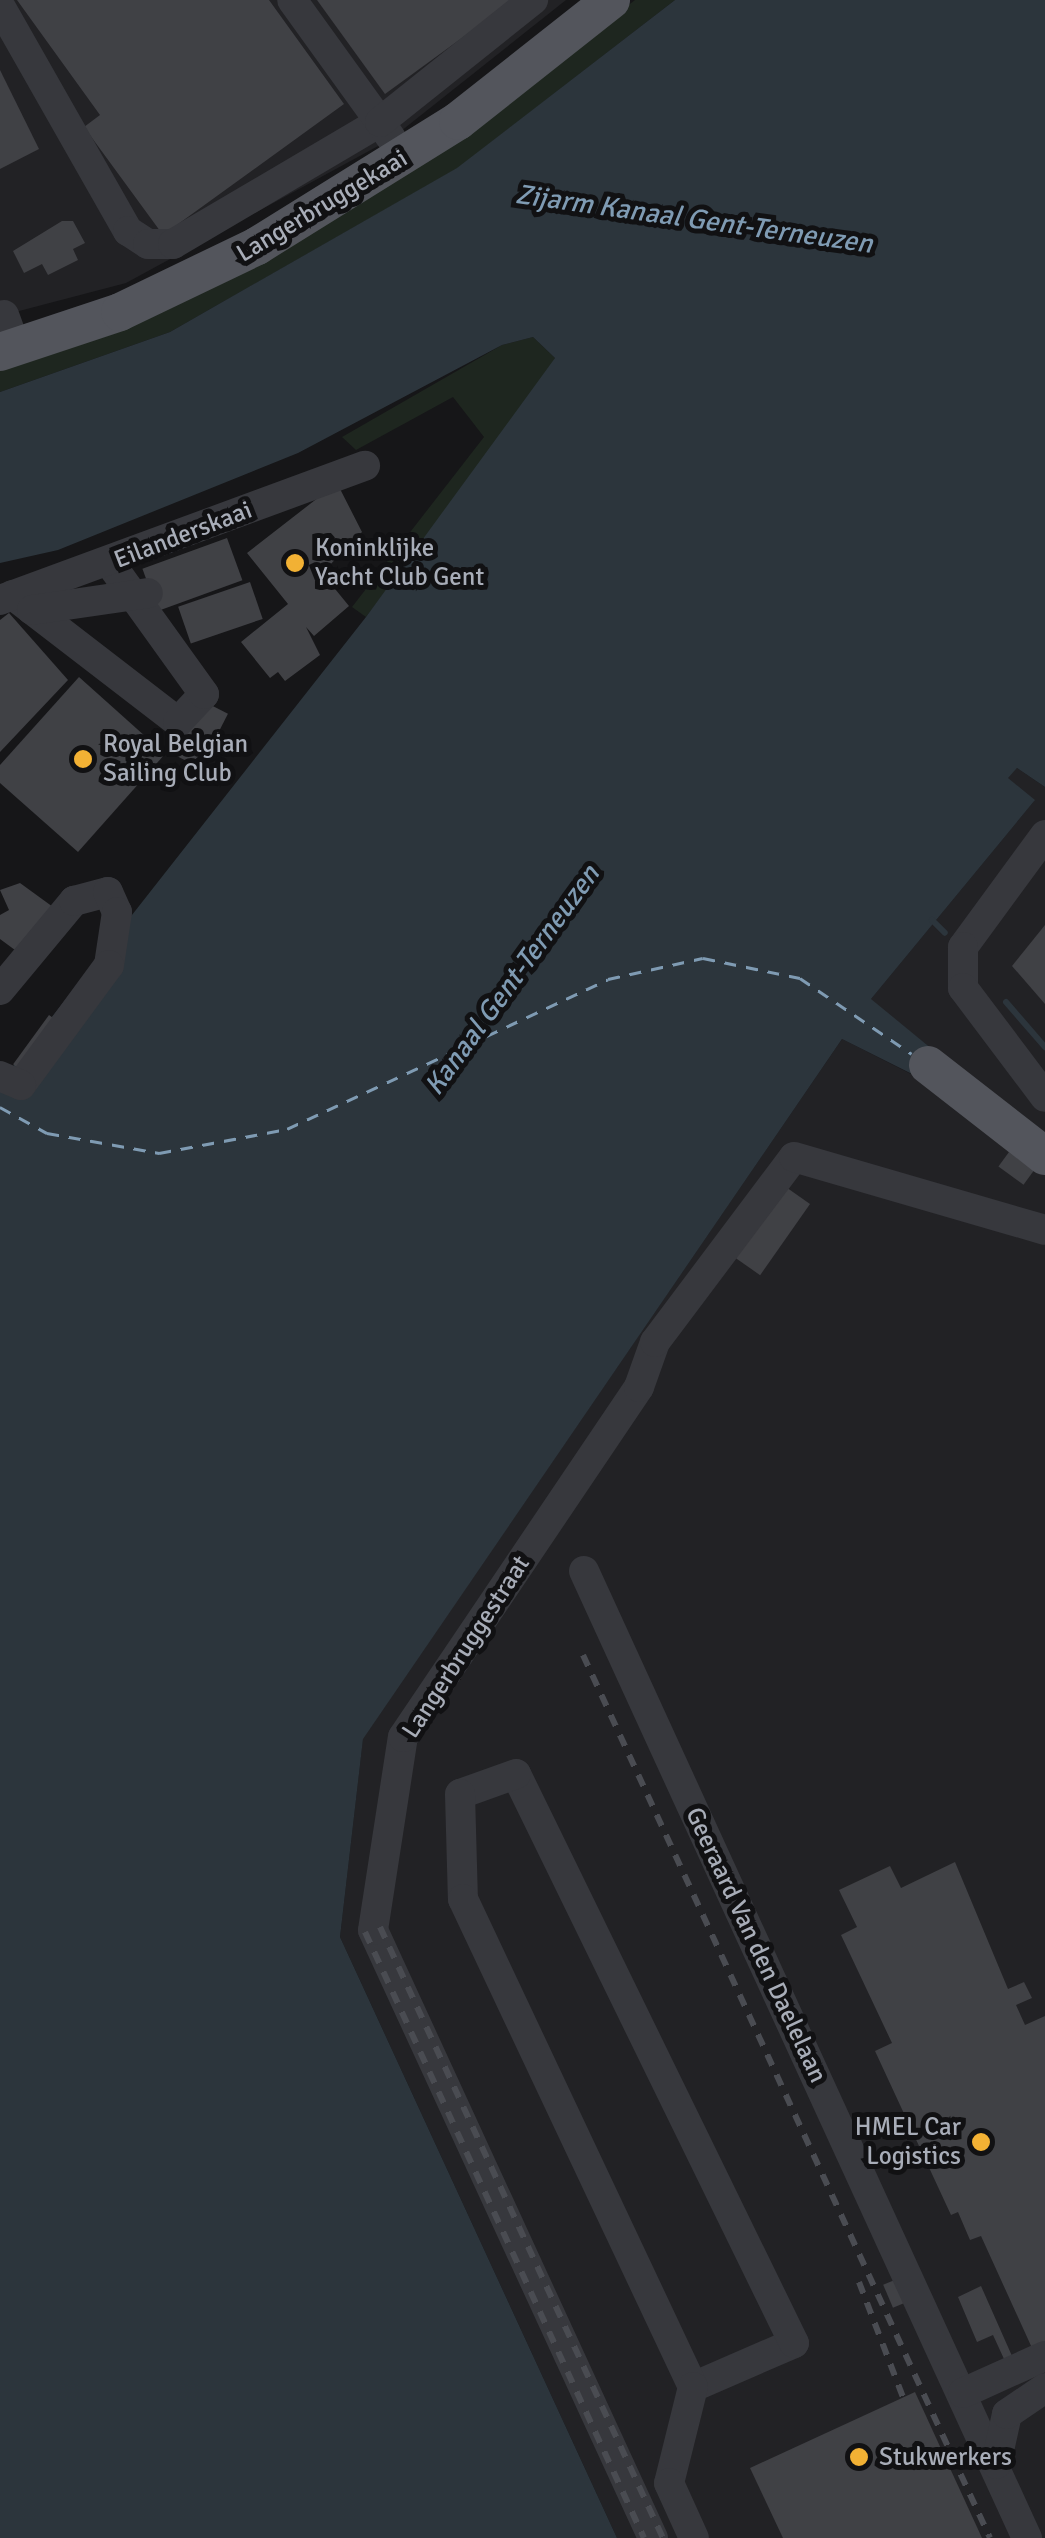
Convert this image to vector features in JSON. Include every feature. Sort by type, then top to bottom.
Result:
[{"type":"main road","name":"Langerbruggekaai","points":[[7,338],[192,281],[404,158],[611,0]]},
{"type":"main road","points":[[928,1065],[1045,1156]]},
{"type":"street","points":[[292,0],[404,158]]},
{"type":"street","points":[[0,6],[128,232],[148,244],[173,244],[380,122],[533,0]]},
{"type":"street","name":"Eilanderskaai","points":[[15,601],[365,466]]},
{"type":"street","points":[[15,601],[178,722],[204,694],[142,595],[110,563]]},
{"type":"street","points":[[15,601],[142,595]]},
{"type":"street","points":[[1045,835],[963,947],[963,988],[1045,1098]]},
{"type":"street","points":[[0,990],[74,900],[97,889],[114,902],[109,966],[21,1085],[0,1076]]},
{"type":"street","name":"Langerbruggestraat","points":[[653,2538],[373,1930],[402,1738],[639,1386],[655,1342],[794,1157],[1045,1230]]},
{"type":"street","name":"Geeraard Van den Daelelaan","points":[[584,1571],[1027,2538]]},
{"type":"street","points":[[693,2387],[794,2343],[516,1774],[460,1794],[463,1899],[693,2387],[669,2483],[694,2538]]},
{"type":"street","points":[[962,2393],[1045,2356]]},
{"type":"street","points":[[996,2468],[1008,2414],[1045,2388]]},
{"type":"shaded area","points":[[0,0],[566,0],[391,139],[126,283],[0,316]]},
{"type":"shaded area","points":[[635,0],[675,0],[458,168],[170,332],[0,392],[0,366],[466,132]]},
{"type":"shaded area","points":[[533,337],[555,358],[548,378],[366,617],[352,607],[484,437],[453,397],[356,450],[342,437],[502,345]]},
{"type":"shaded area","points":[[1017,768],[1045,787],[1045,2538],[617,2538],[340,1937],[363,1738],[842,1039],[913,1075],[932,1049],[870,1000],[1034,801],[1007,778]]},
{"type":"water","points":[[675,0],[1045,0],[1045,787],[1017,768],[1008,778],[1035,800],[871,999],[932,1049],[914,1075],[842,1039],[363,1739],[340,1937],[617,2538],[0,2538],[0,1083],[366,617],[555,358],[533,337],[502,345],[298,453],[58,550],[0,563],[0,392],[170,332],[457,168]]},
{"type":"building","points":[[17,0],[269,0],[344,104],[163,235],[84,127],[100,115]]},
{"type":"building","points":[[317,0],[514,0],[385,94]]},
{"type":"building","points":[[0,70],[39,149],[0,169]]},
{"type":"building","points":[[62,221],[73,221],[85,243],[73,249],[78,260],[48,275],[42,264],[24,273],[13,251]]},
{"type":"building","name":"Koninklijke Yacht Club Gent","points":[[337,483],[362,532],[322,573],[349,606],[314,636],[306,627],[320,655],[285,681],[278,672],[270,678],[241,642],[288,604],[247,553]]},
{"type":"building","points":[[227,538],[242,580],[158,611],[142,569]]},
{"type":"building","points":[[250,582],[263,619],[191,644],[178,607]]},
{"type":"building","points":[[9,613],[68,680],[0,752],[0,620]]},
{"type":"building","name":"Royal Belgian Sailing Club","points":[[79,677],[165,754],[78,852],[0,783],[0,765]]},
{"type":"building","points":[[203,701],[228,714],[200,768],[175,755]]},
{"type":"building","points":[[20,883],[53,907],[19,953],[0,939],[0,915],[9,910],[0,890]]},
{"type":"building","points":[[1045,925],[1045,1004],[1012,966]]},
{"type":"building","points":[[49,1015],[56,1020],[20,1070],[13,1064]]},
{"type":"building","points":[[1009,1152],[1034,1170],[1023,1185],[998,1167]]},
{"type":"building","points":[[783,1185],[810,1204],[760,1275],[733,1256]]},
{"type":"building","name":"HMEL Car Logistics","points":[[955,1862],[1008,1989],[1024,1982],[1032,1998],[1016,2005],[1025,2025],[1045,2016],[1045,2342],[1032,2348],[981,2236],[970,2240],[958,2212],[951,2215],[875,2051],[892,2043],[841,1935],[857,1927],[839,1890],[890,1866],[901,1888]]},
{"type":"building","points":[[897,2279],[907,2302],[893,2308],[883,2285]]},
{"type":"building","points":[[981,2286],[1012,2356],[1004,2359],[993,2335],[977,2342],[958,2297]]},
{"type":"building","name":"Stukwerkers","points":[[915,2392],[982,2538],[783,2538],[750,2468]]},
{"type":"waterway","points":[[932,920],[945,933]]},
{"type":"waterway","points":[[1006,1002],[1045,1047]]},
{"type":"ferry route","points":[[0,1107],[47,1133],[159,1153],[287,1129],[608,979],[703,958],[800,978],[912,1054]]},
{"type":"railway","points":[[583,1655],[990,2538]]},
{"type":"railway","points":[[380,1927],[663,2538]]},
{"type":"railway","points":[[365,1932],[644,2538]]},
{"type":"railway","points":[[859,2282],[903,2397]]},
{"type":"place","name":"Koninklijke Yacht Club Gent","points":[[295,563]]},
{"type":"place","name":"Royal Belgian Sailing Club","points":[[83,759]]},
{"type":"place","name":"HMEL Car Logistics","points":[[981,2142]]},
{"type":"place","name":"Stukwerkers","points":[[859,2457]]},
{"type":"water label","name":"Zijarm Kanaal Gent-Terneuzen","points":[[694,219]]},
{"type":"water label","name":"Kanaal Gent-Terneuzen","points":[[512,980]]}]
